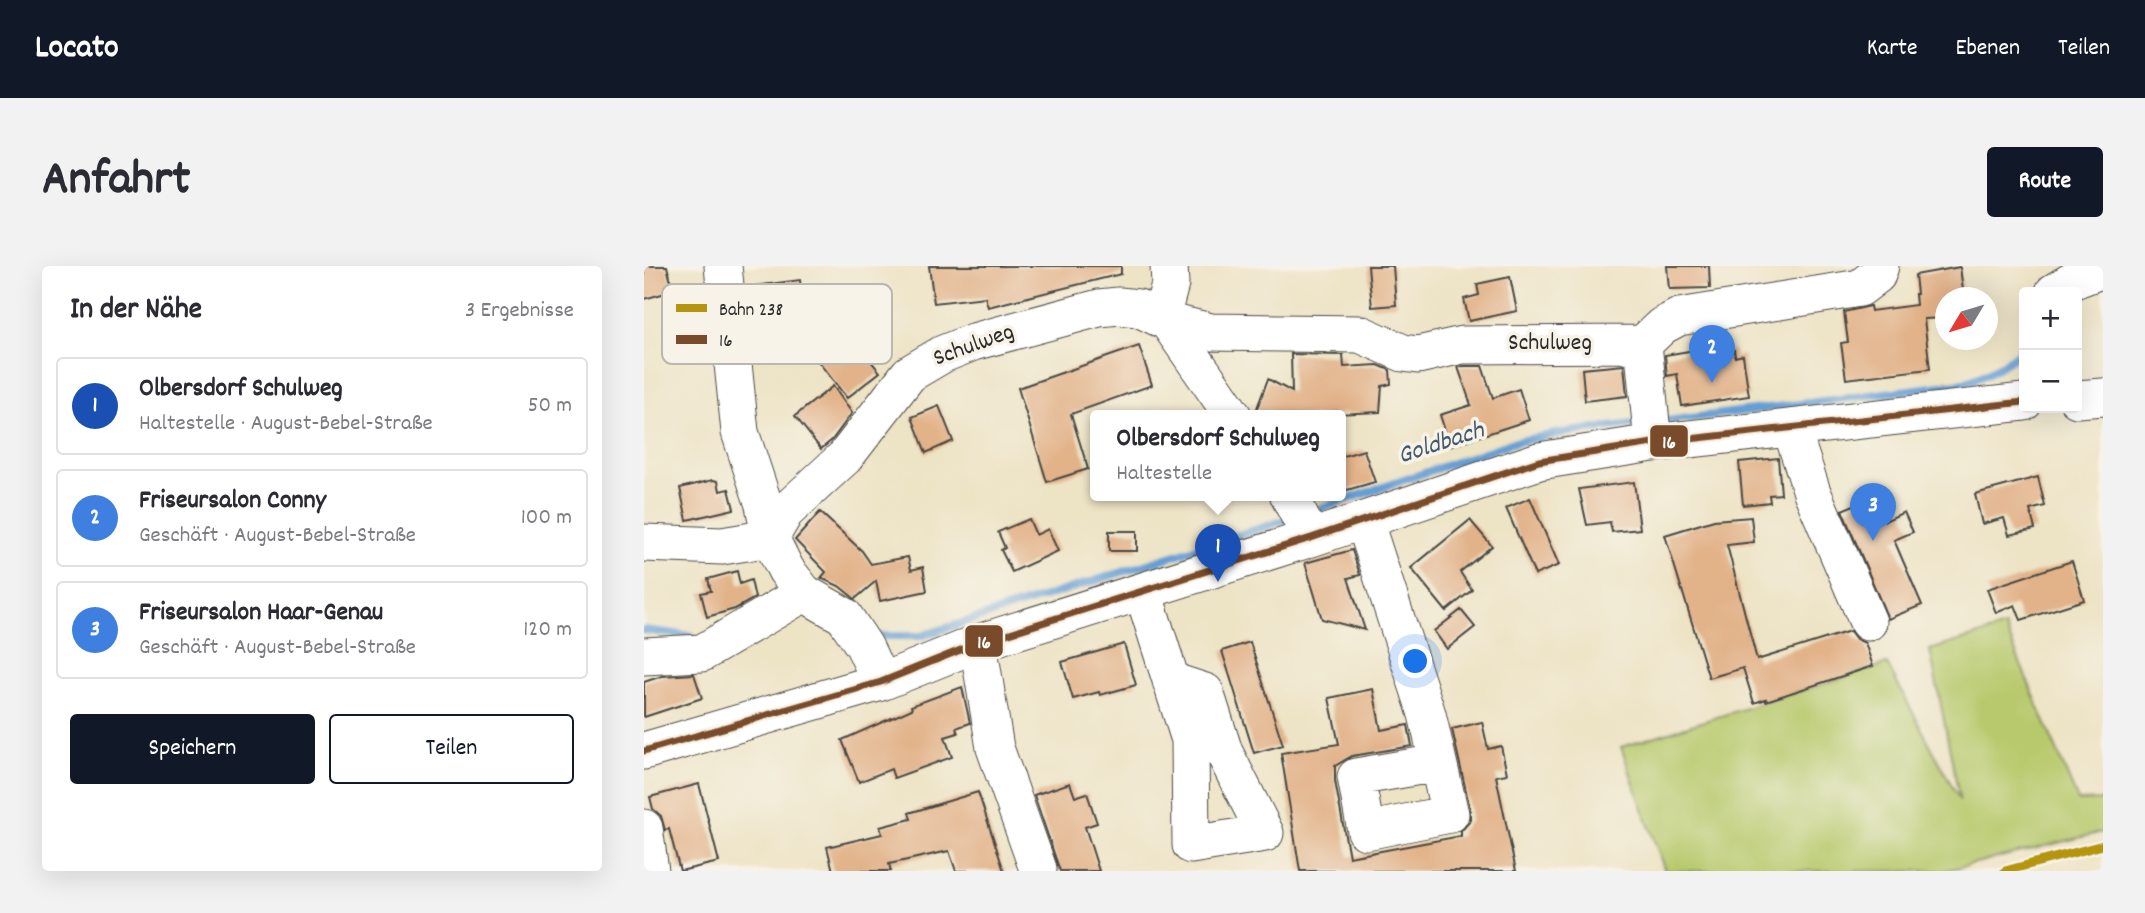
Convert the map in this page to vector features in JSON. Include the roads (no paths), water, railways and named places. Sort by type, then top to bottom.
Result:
[{"type":"street","points":[[723,266],[725,284]]},
{"type":"street","points":[[1169,266],[1170,284],[1165,320],[1229,410]]},
{"type":"street","points":[[1652,428],[1643,344],[1661,326],[1679,317],[1860,288],[1877,275],[1880,266]]},
{"type":"street","points":[[2062,287],[2103,270]]},
{"type":"street","name":"Schulweg","points":[[770,538],[785,512],[845,457],[909,374],[925,363],[973,342],[1099,308],[1138,308],[1165,320],[1211,332],[1360,334],[1418,355],[1462,345],[1643,344]]},
{"type":"street","points":[[733,364],[740,432],[764,505],[770,538],[786,570],[804,593],[844,617],[864,646],[881,682]]},
{"type":"street","points":[[2082,398],[2103,397]]},
{"type":"street","points":[[644,751],[881,682],[978,643],[1311,538],[1539,461],[1652,428],[1791,428],[2019,403]]},
{"type":"street","points":[[1791,428],[1812,492],[1868,622]]},
{"type":"street","points":[[1292,501],[1311,538]]},
{"type":"street","points":[[1364,520],[1427,714],[1438,763]]},
{"type":"street","points":[[644,543],[722,546],[770,538]]},
{"type":"street","points":[[1143,592],[1171,681]]},
{"type":"street","points":[[644,656],[702,653],[804,593]]},
{"type":"street","points":[[978,643],[995,748],[1038,869]]},
{"type":"street","points":[[644,828],[650,871]]},
{"type":"waterway","name":"Goldbach","points":[[1659,422],[1964,383],[1996,369],[2022,350]]},
{"type":"waterway","name":"Goldbach","points":[[1346,500],[1511,443],[1561,433],[1642,423]]},
{"type":"waterway","name":"Goldbach","points":[[1308,513],[1343,501]]},
{"type":"waterway","name":"Goldbach","points":[[882,636],[921,636],[1289,519]]},
{"type":"waterway","name":"Goldbach","points":[[644,630],[692,636]]},
{"type":"rail line","name":"238","points":[[2005,871],[2103,845]]},
{"type":"place","name":"Friseursalon Conny","points":[[1712,383]]},
{"type":"place","name":"Friseursalon Haar-Genau","points":[[1873,541]]},
{"type":"place","name":"Olbersdorf Schulweg","points":[[1218,582]]}]
